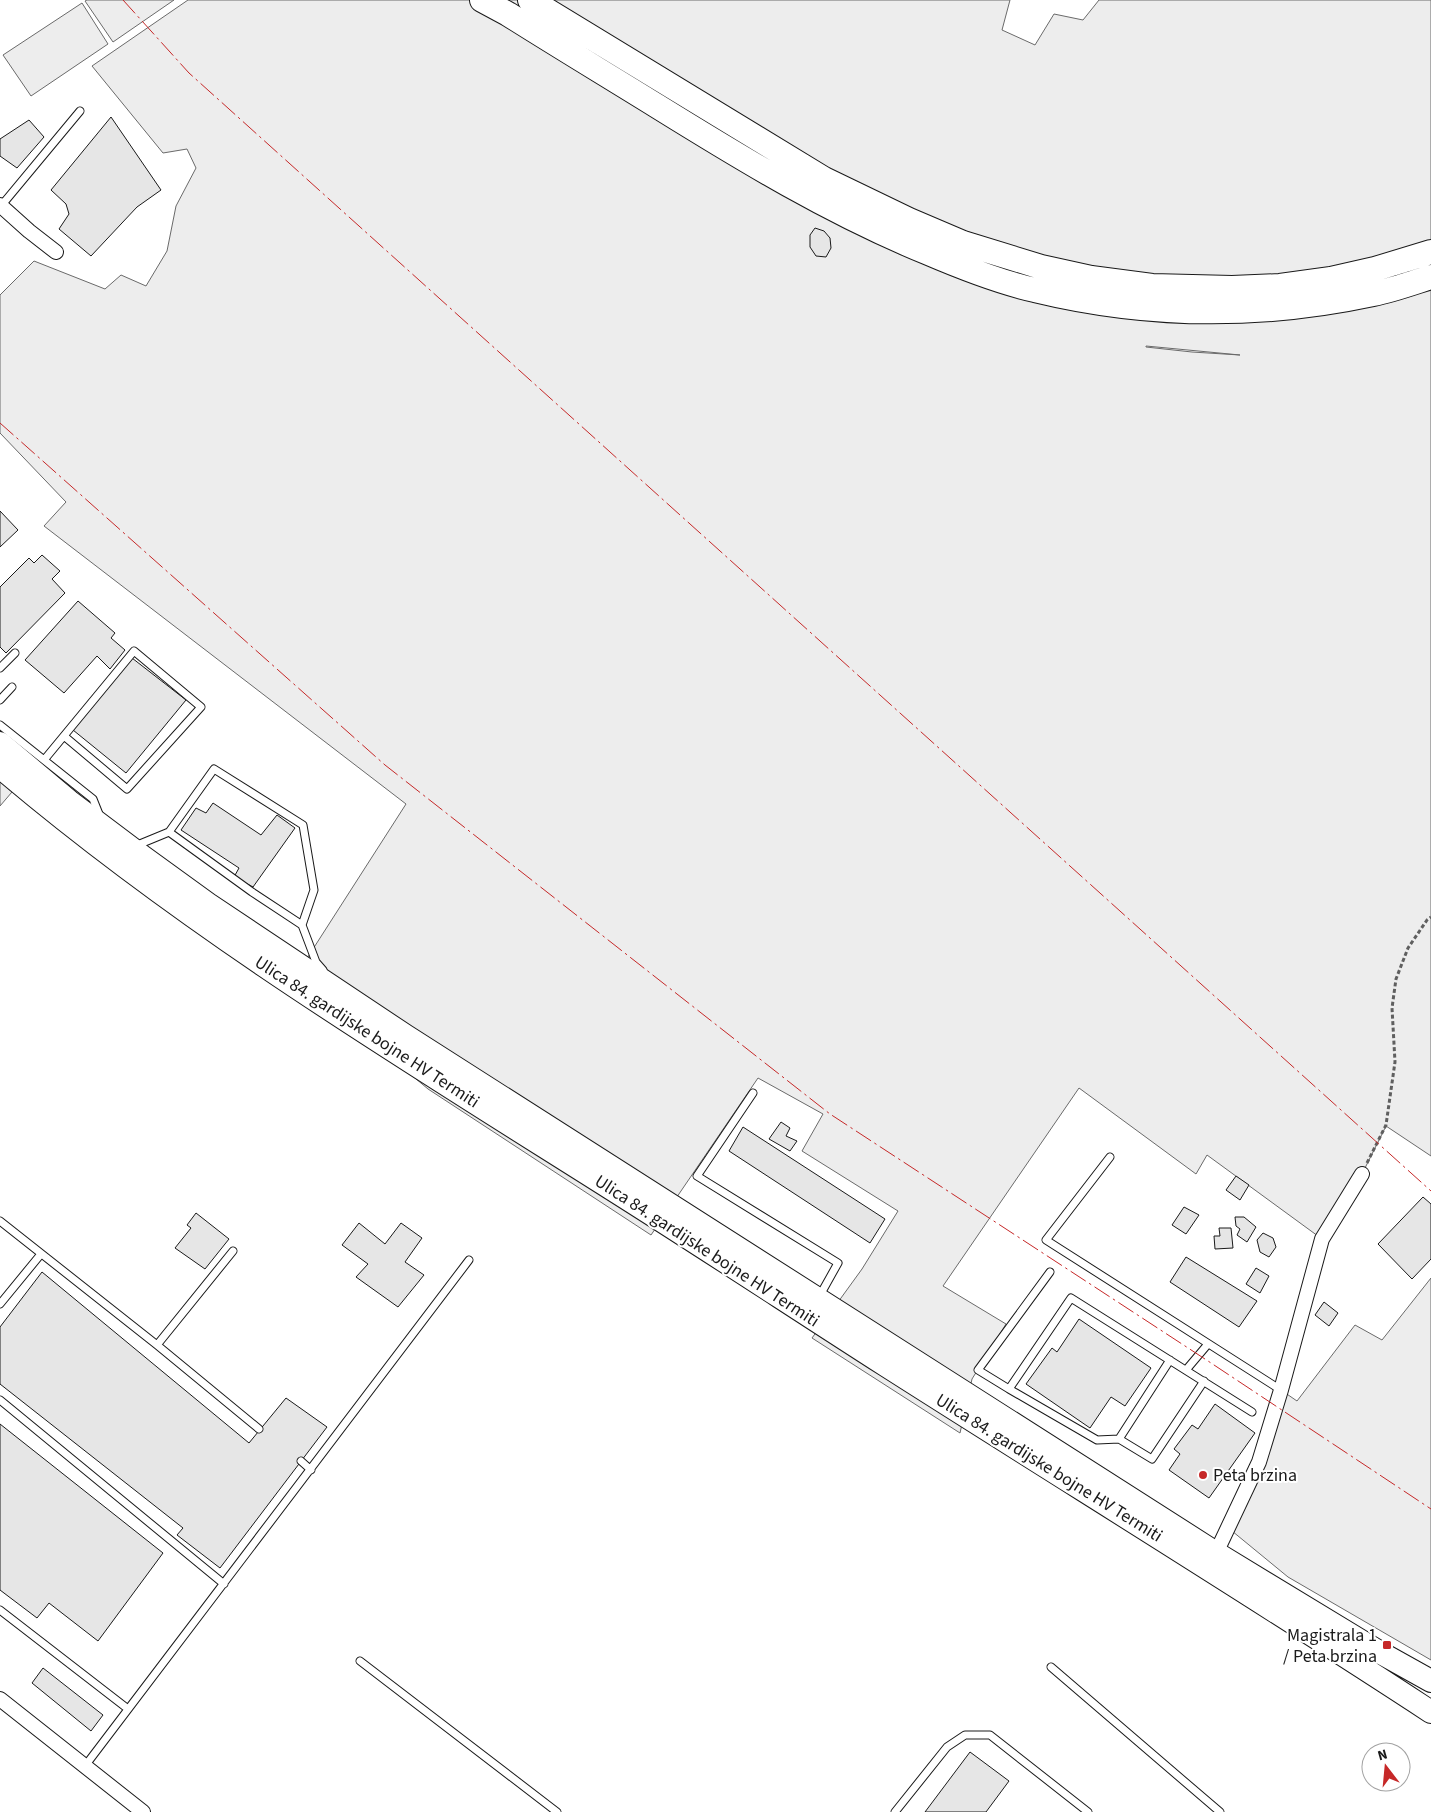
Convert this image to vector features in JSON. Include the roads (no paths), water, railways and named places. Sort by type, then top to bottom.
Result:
[{"type":"highway","points":[[482,0],[508,14],[736,155],[810,197],[885,235],[964,268],[1033,290],[1078,299],[1165,311],[1219,312],[1265,310],[1337,301],[1376,294],[1431,277]]},
{"type":"highway","points":[[530,0],[824,179],[909,220],[963,243],[1041,267],[1091,278],[1152,286],[1232,288],[1270,286],[1331,278],[1375,269],[1431,252]]},
{"type":"main road","name":"Ulica 84. gardijske bojne HV Termiti","points":[[0,743],[130,848],[216,910],[434,1054],[1216,1554],[1431,1681]]},
{"type":"main road","name":"Ulica 84. gardijske bojne HV Termiti","points":[[0,767],[130,870],[297,989],[885,1365],[1223,1576],[1431,1712]]},
{"type":"street","points":[[1,205],[29,231],[56,252]]},
{"type":"street","points":[[1216,1554],[1259,1462],[1281,1390],[1322,1238],[1362,1174]]},
{"type":"street","points":[[0,1699],[143,1812]]},
{"type":"lane","points":[[1,205],[80,111]]},
{"type":"lane","points":[[44,760],[134,651],[201,707],[127,789],[64,736]]},
{"type":"lane","points":[[0,668],[15,653]]},
{"type":"lane","points":[[0,700],[12,687]]},
{"type":"lane","points":[[0,725],[93,799],[105,828]]},
{"type":"lane","points":[[130,848],[169,832],[214,769],[303,825],[314,890],[302,926]]},
{"type":"lane","points":[[169,832],[302,926],[316,962],[330,975]]},
{"type":"lane","points":[[358,994],[408,1030],[434,1054]]},
{"type":"lane","points":[[753,1093],[697,1176],[838,1263],[818,1300]]},
{"type":"lane","points":[[1110,1157],[1046,1240],[1281,1390]]},
{"type":"lane","points":[[0,1221],[157,1345],[259,1430]]},
{"type":"lane","points":[[157,1345],[232,1251]]},
{"type":"lane","points":[[0,1304],[41,1254]]},
{"type":"lane","points":[[85,1766],[470,1260]]},
{"type":"lane","points":[[1050,1272],[978,1370],[1097,1440],[1119,1439],[1152,1459],[1204,1381]]},
{"type":"lane","points":[[1009,1389],[1071,1298],[1252,1412]]},
{"type":"lane","points":[[1186,1370],[1208,1344]]},
{"type":"lane","points":[[1119,1439],[1170,1360]]},
{"type":"lane","points":[[0,1400],[224,1584]]},
{"type":"lane","points":[[301,1462],[311,1470]]},
{"type":"lane","points":[[0,1610],[128,1709]]},
{"type":"lane","points":[[360,1661],[557,1812]]},
{"type":"lane","points":[[1051,1667],[1220,1812]]},
{"type":"lane","points":[[895,1812],[947,1747],[965,1735],[990,1735],[1088,1812]]},
{"type":"place","name":"Peta brzina","points":[[1203,1475]]},
{"type":"place","name":"Magistrala 1 / Peta brzina","points":[[1387,1645]]}]
